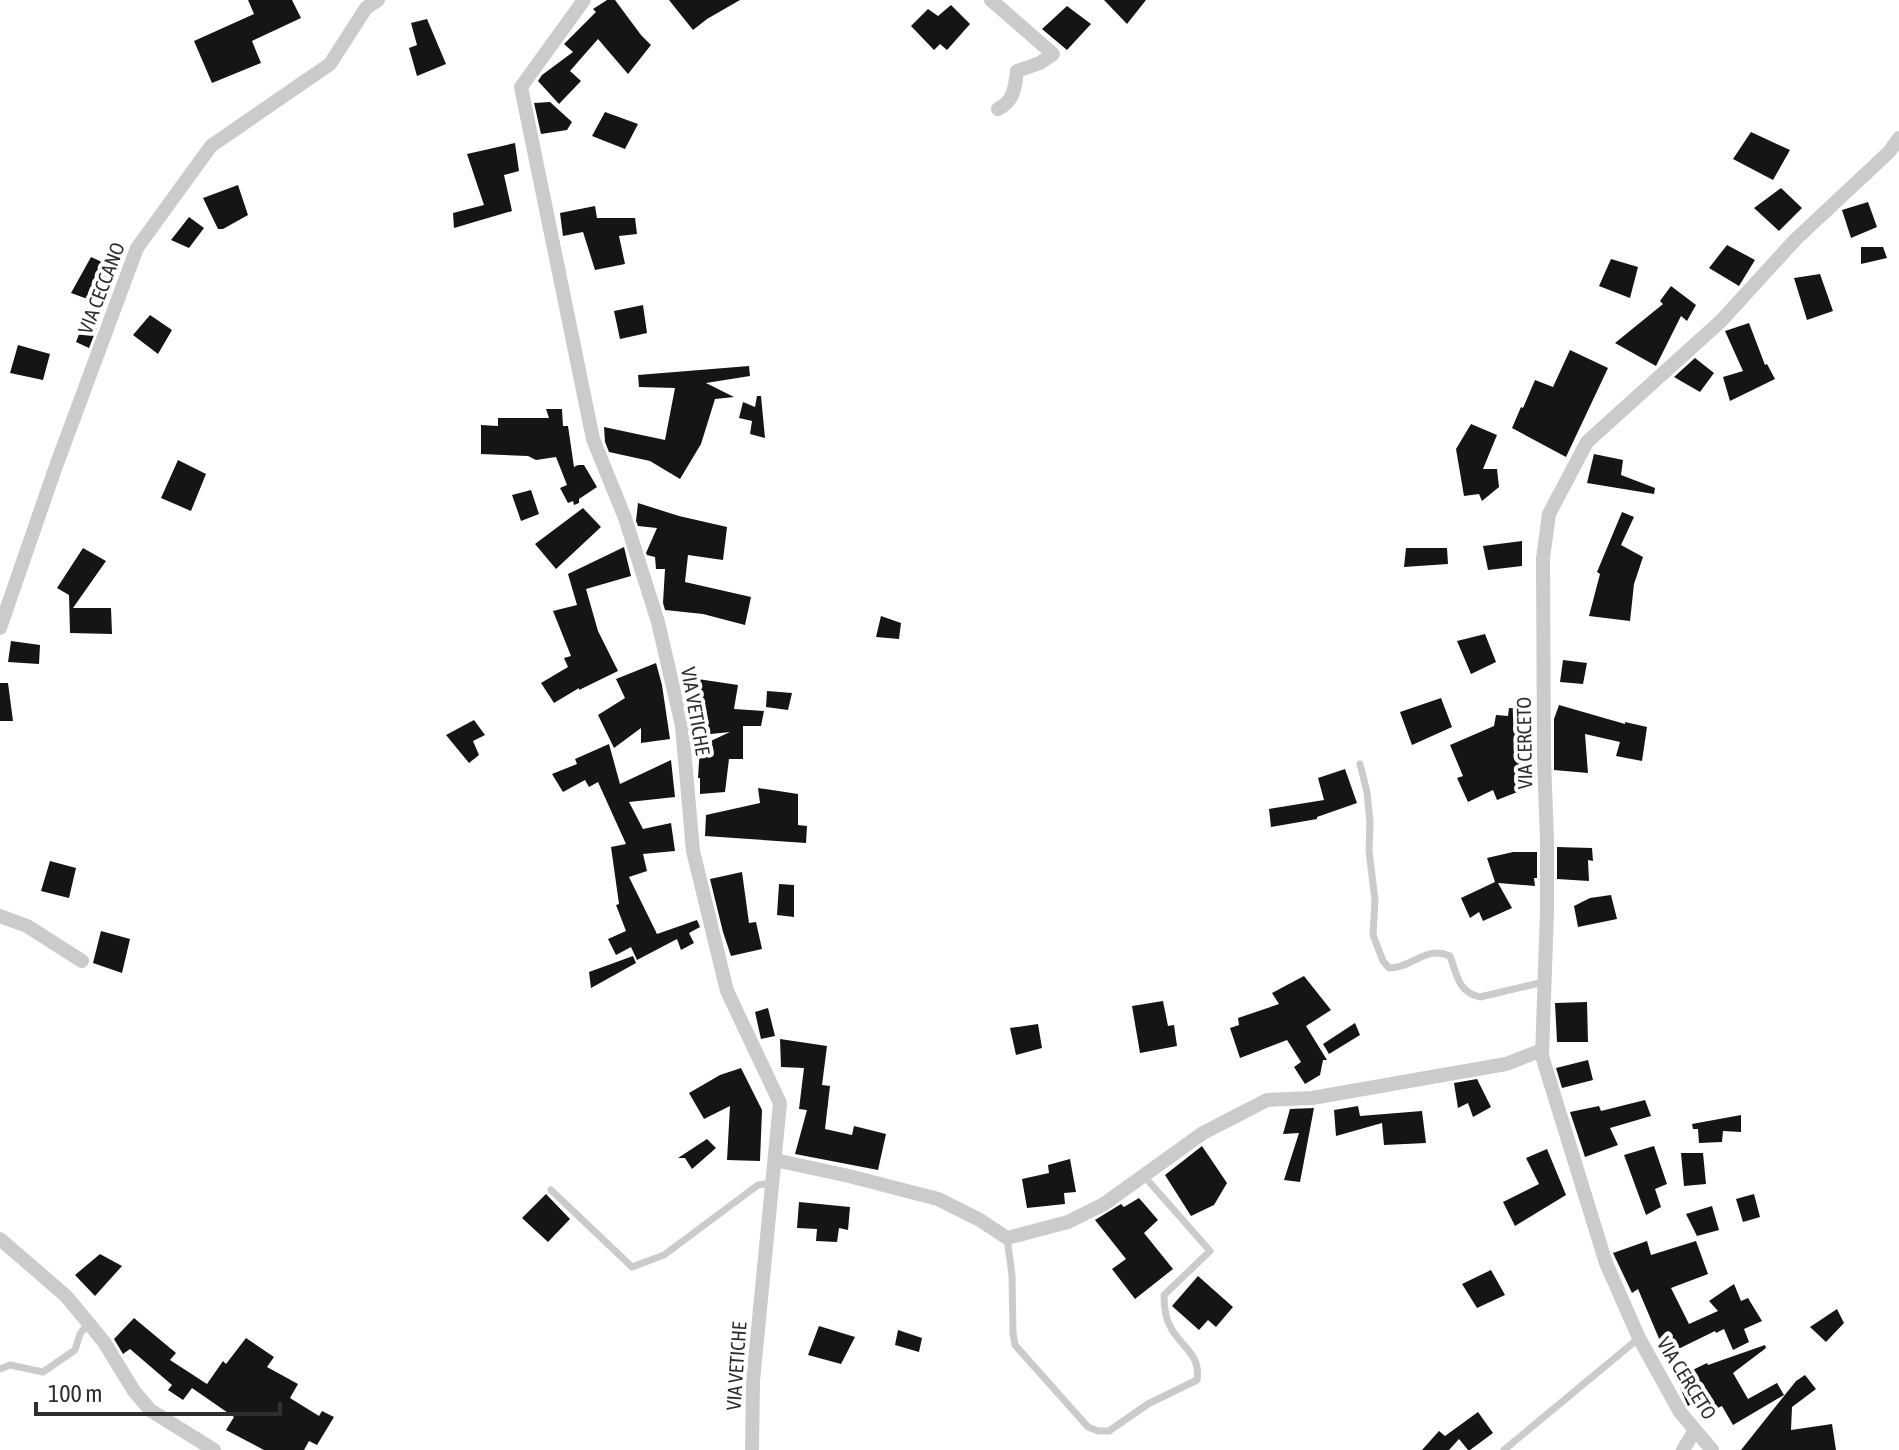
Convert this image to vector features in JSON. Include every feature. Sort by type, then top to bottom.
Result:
[{"type":"street","name":"VIA CECCANO","points":[[0,628],[137,248],[211,146],[330,64],[366,8],[378,0]]},
{"type":"street","name":"VIA VETICHE","points":[[584,0],[521,87],[593,439],[625,518],[658,622],[682,726],[693,851],[727,991],[780,1103],[753,1381],[752,1450]]},
{"type":"street","points":[[991,0],[1053,54],[1040,63],[1017,71],[1015,91],[1008,104],[998,109]]},
{"type":"street","name":"VIA CERCETO","points":[[1712,1450],[1680,1412],[1639,1338],[1606,1263],[1542,1050],[1547,882],[1543,558],[1549,514],[1587,442],[1721,321],[1796,239],[1889,152],[1899,138]]},
{"type":"street","points":[[0,916],[27,926],[82,961]]},
{"type":"street","points":[[775,1160],[938,1199],[1007,1238],[1068,1222],[1104,1204],[1203,1133],[1267,1100],[1312,1098],[1506,1064],[1542,1050]]},
{"type":"street","points":[[0,1239],[66,1296],[104,1342],[134,1391],[150,1410],[214,1450]]},
{"type":"street","points":[[1683,1450],[1695,1430]]},
{"type":"lane","points":[[1360,764],[1370,822],[1369,851],[1375,900],[1373,935],[1383,961],[1389,968],[1399,968],[1429,953],[1441,952],[1450,956],[1462,989],[1480,997],[1544,982]]},
{"type":"lane","points":[[1007,1238],[1015,1345],[1088,1427],[1109,1431],[1148,1404],[1197,1380],[1199,1370],[1196,1360],[1171,1328],[1164,1312],[1164,1295],[1210,1251],[1144,1176]]},
{"type":"lane","points":[[551,1190],[632,1267],[664,1255],[758,1185],[772,1183]]},
{"type":"lane","points":[[0,1369],[10,1365],[43,1372],[75,1350],[80,1334],[88,1323]]},
{"type":"lane","points":[[1504,1450],[1639,1338]]},
{"type":"building","points":[[248,0],[292,0],[301,18],[252,41],[261,63],[212,83],[194,41],[254,14]]},
{"type":"building","points":[[607,0],[615,0],[651,45],[628,74],[598,39],[570,71],[581,81],[559,104],[538,81],[573,52],[564,44],[596,12],[593,9]]},
{"type":"building","points":[[669,0],[740,0],[693,30]]},
{"type":"building","points":[[1104,0],[1146,0],[1127,24]]},
{"type":"building","points":[[951,5],[970,24],[947,50],[940,44],[934,50],[911,26],[928,9],[938,16]]},
{"type":"building","points":[[1067,6],[1091,24],[1067,50],[1042,29]]},
{"type":"building","points":[[427,19],[446,64],[417,76],[409,48],[417,45],[411,23]]},
{"type":"building","points":[[550,102],[572,122],[567,130],[541,134],[534,103]]},
{"type":"building","points":[[605,112],[638,124],[625,149],[592,136]]},
{"type":"building","points":[[1751,132],[1790,150],[1773,180],[1733,159]]},
{"type":"building","points":[[515,143],[519,171],[504,175],[512,211],[454,228],[453,213],[484,205],[467,154]]},
{"type":"building","points":[[238,185],[248,215],[218,229],[203,198]]},
{"type":"building","points":[[1781,188],[1802,208],[1779,231],[1754,208]]},
{"type":"building","points":[[1868,202],[1877,227],[1851,238],[1842,210]]},
{"type":"building","points":[[595,206],[597,218],[635,218],[637,234],[619,236],[625,264],[595,270],[583,232],[563,236],[560,213]]},
{"type":"building","points":[[189,217],[204,228],[189,248],[171,240]]},
{"type":"building","points":[[1727,245],[1755,260],[1739,286],[1709,268]]},
{"type":"building","points":[[1861,247],[1883,247],[1887,258],[1861,264]]},
{"type":"building","points":[[91,257],[111,266],[93,301],[71,293]]},
{"type":"building","points":[[1611,259],[1638,267],[1630,298],[1599,286]]},
{"type":"building","points":[[1820,274],[1833,311],[1807,320],[1794,278]]},
{"type":"building","points":[[1671,286],[1696,305],[1687,321],[1681,316],[1656,366],[1615,343],[1663,304],[1660,301]]},
{"type":"building","points":[[643,305],[647,333],[620,339],[614,311]]},
{"type":"building","points":[[87,314],[100,320],[89,348],[76,342]]},
{"type":"building","points":[[150,315],[172,330],[158,354],[133,335]]},
{"type":"building","points":[[1749,323],[1765,365],[1775,379],[1730,401],[1723,377],[1743,371],[1725,331]]},
{"type":"building","points":[[18,345],[50,354],[43,380],[10,373]]},
{"type":"building","points":[[1570,350],[1608,368],[1566,457],[1512,428],[1535,380],[1553,387]]},
{"type":"building","points":[[1695,358],[1714,373],[1700,392],[1674,377]]},
{"type":"building","points":[[749,366],[750,376],[706,383],[734,397],[715,399],[701,444],[680,479],[650,461],[609,452],[604,427],[665,440],[675,388],[639,387],[638,375]]},
{"type":"building","points":[[757,396],[761,396],[765,438],[750,434],[752,421],[739,418],[743,402],[755,407]]},
{"type":"building","points":[[546,409],[562,409],[563,426],[568,426],[574,467],[584,465],[597,487],[574,505],[573,501],[568,503],[560,488],[567,485],[556,457],[536,460],[528,456],[481,454],[481,425],[498,426],[498,418],[549,418]]},
{"type":"building","points":[[1471,424],[1497,435],[1483,469],[1497,469],[1499,487],[1482,501],[1479,494],[1464,496],[1456,449]]},
{"type":"building","points":[[1594,454],[1623,460],[1621,475],[1655,488],[1654,494],[1587,483]]},
{"type":"building","points":[[178,460],[206,474],[191,511],[161,498]]},
{"type":"building","points":[[531,490],[539,514],[521,521],[512,495]]},
{"type":"building","points":[[638,503],[727,527],[723,560],[688,555],[685,582],[751,597],[745,625],[703,614],[665,610],[665,569],[656,569],[655,557],[646,553],[657,528],[638,526]]},
{"type":"building","points":[[583,508],[601,527],[556,569],[535,544]]},
{"type":"building","points":[[1622,512],[1634,517],[1621,545],[1643,557],[1634,584],[1630,621],[1589,616],[1600,574],[1597,572]]},
{"type":"building","points":[[1522,541],[1522,566],[1488,570],[1483,546]]},
{"type":"building","points":[[624,547],[631,576],[586,589],[598,631],[618,671],[554,703],[541,683],[568,667],[564,658],[571,656],[553,611],[577,605],[568,574]]},
{"type":"building","points":[[83,548],[106,561],[73,608],[111,608],[112,634],[70,633],[69,595],[57,588]]},
{"type":"building","points":[[1406,548],[1447,548],[1448,564],[1404,567]]},
{"type":"building","points":[[881,616],[901,623],[899,639],[876,637]]},
{"type":"building","points":[[1485,634],[1496,662],[1471,674],[1457,641]]},
{"type":"building","points":[[11,641],[40,645],[39,664],[8,662]]},
{"type":"building","points":[[1563,660],[1587,663],[1583,684],[1560,682]]},
{"type":"building","points":[[656,663],[670,739],[641,743],[641,728],[614,748],[598,715],[625,698],[616,679]]},
{"type":"building","points":[[691,678],[738,685],[734,709],[764,711],[761,726],[743,726],[743,759],[729,759],[725,792],[700,794],[700,746],[730,732],[701,735],[702,724],[692,723],[688,709],[691,706]]},
{"type":"building","points":[[0,683],[8,683],[13,721],[0,721]]},
{"type":"building","points":[[767,691],[792,693],[788,710],[766,707]]},
{"type":"building","points":[[1441,698],[1452,727],[1412,745],[1400,712]]},
{"type":"building","points":[[1559,705],[1625,724],[1647,727],[1642,761],[1616,756],[1620,742],[1585,734],[1588,773],[1554,770],[1554,719]]},
{"type":"building","points":[[1509,708],[1522,709],[1521,750],[1531,776],[1521,781],[1525,789],[1497,800],[1493,790],[1468,802],[1457,778],[1463,776],[1450,745],[1494,726],[1496,715],[1508,716]]},
{"type":"building","points":[[474,720],[485,735],[473,741],[479,755],[469,763],[446,735]]},
{"type":"building","points":[[609,744],[620,784],[671,760],[675,797],[629,802],[643,829],[671,823],[675,851],[643,854],[647,871],[629,877],[657,934],[697,920],[700,927],[689,933],[694,943],[681,950],[677,939],[637,960],[631,947],[616,955],[608,939],[626,931],[616,905],[619,904],[611,847],[626,844],[598,782],[589,787],[585,780],[563,792],[552,774],[577,764],[575,759]]},
{"type":"building","points":[[1345,769],[1357,803],[1317,819],[1271,827],[1269,809],[1324,800],[1318,778]]},
{"type":"building","points":[[758,788],[798,794],[798,825],[807,826],[806,843],[705,836],[706,815],[760,803]]},
{"type":"building","points":[[1557,847],[1592,848],[1593,861],[1588,860],[1589,881],[1557,879]]},
{"type":"building","points":[[1513,852],[1537,852],[1535,886],[1498,883],[1512,908],[1483,921],[1479,912],[1470,918],[1461,898],[1495,882],[1487,858]]},
{"type":"building","points":[[50,861],[76,868],[69,898],[41,891]]},
{"type":"building","points":[[742,872],[749,923],[756,922],[762,949],[731,956],[710,879]]},
{"type":"building","points":[[779,884],[794,885],[794,917],[777,915]]},
{"type":"building","points":[[1611,895],[1617,919],[1578,927],[1574,906],[1590,898]]},
{"type":"building","points":[[101,931],[130,939],[122,973],[93,963]]},
{"type":"building","points":[[633,956],[636,963],[591,988],[589,972]]},
{"type":"building","points":[[1304,976],[1331,1010],[1306,1026],[1327,1060],[1323,1060],[1320,1075],[1305,1084],[1294,1067],[1301,1062],[1287,1040],[1240,1058],[1230,1028],[1239,1025],[1238,1018],[1279,1004],[1272,993]]},
{"type":"building","points":[[1163,1001],[1168,1026],[1174,1025],[1177,1046],[1140,1053],[1132,1006]]},
{"type":"building","points":[[1587,1002],[1588,1042],[1557,1042],[1555,1003]]},
{"type":"building","points":[[768,1008],[775,1036],[761,1039],[755,1012]]},
{"type":"building","points":[[1355,1023],[1360,1035],[1329,1054],[1323,1044]]},
{"type":"building","points":[[1038,1024],[1042,1048],[1016,1055],[1010,1028]]},
{"type":"building","points":[[780,1039],[827,1046],[822,1085],[830,1086],[825,1129],[852,1135],[854,1126],[886,1134],[878,1170],[795,1154],[807,1110],[799,1109],[804,1068],[781,1067]]},
{"type":"building","points":[[1588,1060],[1593,1080],[1562,1088],[1556,1068]]},
{"type":"building","points":[[741,1068],[762,1110],[760,1161],[727,1160],[730,1106],[704,1119],[689,1093],[720,1075]]},
{"type":"building","points":[[1477,1079],[1491,1107],[1473,1117],[1468,1103],[1458,1108],[1454,1083]]},
{"type":"building","points":[[1645,1100],[1651,1116],[1610,1128],[1618,1145],[1585,1157],[1570,1112],[1599,1106],[1601,1111]]},
{"type":"building","points":[[1358,1106],[1360,1116],[1422,1111],[1426,1143],[1384,1145],[1382,1123],[1336,1136],[1334,1110]]},
{"type":"building","points":[[1314,1108],[1300,1182],[1284,1180],[1299,1133],[1283,1134],[1290,1109]]},
{"type":"building","points":[[1741,1115],[1741,1132],[1723,1131],[1722,1142],[1699,1143],[1698,1129],[1693,1129],[1692,1124]]},
{"type":"building","points":[[707,1139],[716,1148],[692,1169],[685,1158],[678,1158]]},
{"type":"building","points":[[1202,1146],[1227,1183],[1214,1205],[1191,1216],[1165,1175]]},
{"type":"building","points":[[1654,1146],[1667,1184],[1655,1189],[1661,1207],[1646,1215],[1624,1155]]},
{"type":"building","points":[[1547,1149],[1566,1195],[1515,1226],[1503,1202],[1539,1184],[1526,1158]]},
{"type":"building","points":[[1681,1153],[1703,1153],[1706,1184],[1684,1186]]},
{"type":"building","points":[[1070,1159],[1076,1192],[1064,1193],[1065,1204],[1027,1208],[1022,1179],[1049,1173],[1048,1165]]},
{"type":"building","points":[[546,1194],[570,1219],[548,1242],[522,1218]]},
{"type":"building","points":[[1754,1194],[1760,1217],[1743,1222],[1736,1199]]},
{"type":"building","points":[[1139,1198],[1158,1220],[1144,1233],[1173,1269],[1135,1299],[1112,1269],[1126,1259],[1095,1220],[1121,1204],[1124,1207]]},
{"type":"building","points":[[799,1202],[850,1207],[848,1230],[839,1228],[837,1242],[816,1241],[817,1229],[797,1228]]},
{"type":"building","points":[[1712,1206],[1719,1230],[1697,1236],[1686,1214]]},
{"type":"building","points":[[1647,1241],[1651,1255],[1696,1241],[1708,1274],[1671,1288],[1689,1324],[1718,1311],[1709,1301],[1734,1284],[1741,1301],[1748,1298],[1762,1321],[1744,1329],[1749,1342],[1733,1350],[1724,1329],[1666,1355],[1638,1289],[1632,1293],[1613,1253]]},
{"type":"building","points":[[100,1254],[122,1266],[95,1296],[75,1275]]},
{"type":"building","points":[[1491,1270],[1505,1295],[1477,1308],[1462,1284]]},
{"type":"building","points":[[1198,1276],[1233,1307],[1216,1327],[1208,1320],[1199,1330],[1172,1306]]},
{"type":"building","points":[[1837,1309],[1844,1323],[1826,1342],[1810,1327]]},
{"type":"building","points":[[134,1318],[176,1353],[170,1360],[207,1384],[223,1361],[226,1364],[246,1338],[274,1357],[267,1367],[298,1384],[290,1398],[319,1416],[322,1411],[334,1417],[317,1445],[309,1441],[304,1450],[264,1450],[226,1430],[234,1417],[192,1388],[183,1400],[168,1390],[172,1385],[130,1349],[123,1354],[114,1339]]},
{"type":"building","points":[[819,1326],[855,1337],[841,1364],[808,1355]]},
{"type":"building","points":[[898,1330],[922,1338],[919,1352],[895,1345]]},
{"type":"building","points":[[1765,1345],[1766,1348],[1733,1373],[1748,1399],[1777,1383],[1784,1395],[1733,1425],[1722,1406],[1705,1414],[1697,1400],[1688,1406],[1676,1378],[1707,1363]]},
{"type":"building","points":[[1805,1375],[1816,1389],[1792,1407],[1791,1430],[1832,1424],[1836,1450],[1741,1450],[1796,1381]]},
{"type":"building","points":[[1478,1412],[1493,1433],[1470,1450],[1459,1439],[1449,1450],[1422,1450],[1439,1431],[1445,1436]]}]
